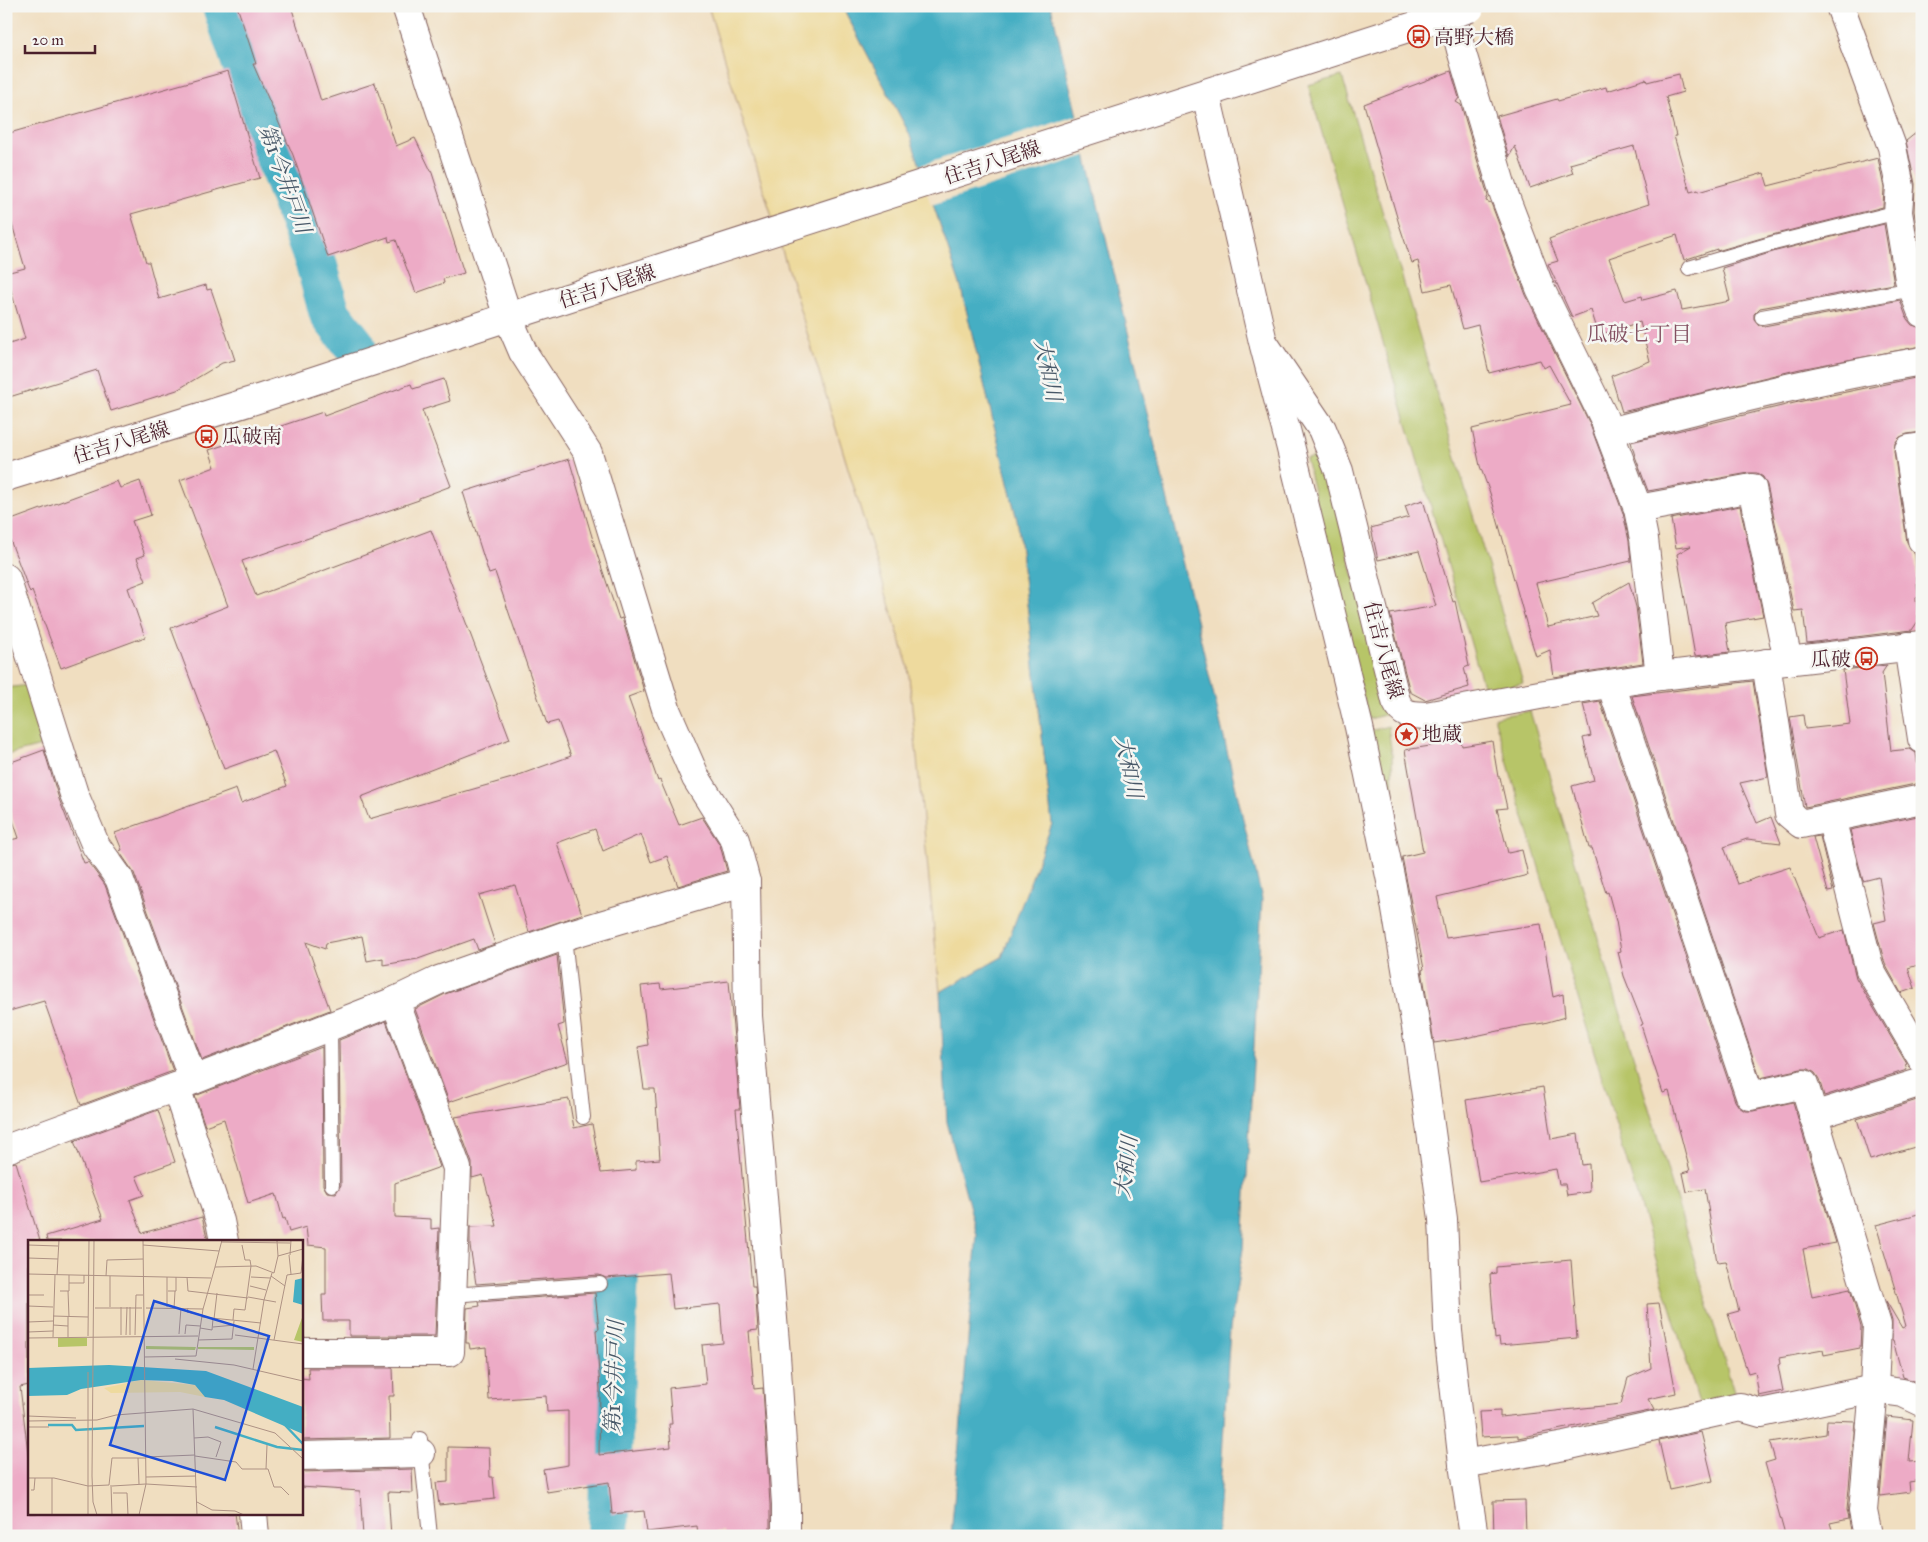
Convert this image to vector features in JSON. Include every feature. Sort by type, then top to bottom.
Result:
[{"type":"street","points":[[406,6],[518,314],[523,352],[588,453],[667,712],[696,778],[735,840],[746,882],[748,1016],[776,1364],[786,1504],[786,1536]]},
{"type":"street","points":[[1840,6],[1907,193],[1916,289]]},
{"type":"street","points":[[1460,10],[1461,50],[1507,203],[1540,288],[1609,432],[1638,509],[1644,539],[1660,676]]},
{"type":"street","name":"住吉八尾線","points":[[6,477],[261,398],[1277,71],[1460,10]]},
{"type":"street","name":"住吉八尾線","points":[[1199,96],[1263,342],[1322,430],[1339,472],[1396,701],[1400,710],[1411,715],[1426,716],[1545,694],[1660,676],[1915,645]]},
{"type":"street","points":[[1263,342],[1359,727],[1392,886],[1419,1045],[1443,1219],[1448,1331],[1463,1464],[1474,1536]]},
{"type":"street","points":[[1609,432],[1720,403],[1859,372],[1922,362]]},
{"type":"street","points":[[1922,447],[1909,449],[1922,540]]},
{"type":"street","points":[[1638,509],[1752,488],[1777,662],[1789,814],[1802,824],[1922,799]]},
{"type":"street","points":[[6,578],[74,794],[96,846],[119,878],[184,1084],[224,1240]]},
{"type":"street","points":[[1915,645],[1922,739]]},
{"type":"street","points":[[1611,684],[1750,1096],[1804,1084],[1877,1325],[1874,1389],[1863,1511],[1868,1536]]},
{"type":"street","points":[[1831,818],[1870,970],[1922,1059]]},
{"type":"street","points":[[6,1149],[184,1084],[396,1002],[439,980],[564,936],[746,882]]},
{"type":"street","points":[[302,1352],[450,1352],[457,1168],[396,1002]]},
{"type":"street","points":[[1813,1116],[1922,1082]]},
{"type":"street","points":[[1463,1464],[1565,1446],[1740,1407],[1761,1413],[1874,1389],[1903,1393],[1922,1402]]},
{"type":"street","points":[[302,1456],[420,1446]]},
{"type":"street","points":[[253,1514],[255,1536]]},
{"type":"lane","points":[[1689,268],[1774,243],[1907,193]]},
{"type":"lane","points":[[1762,317],[1916,289]]},
{"type":"lane","points":[[564,936],[583,1117]]},
{"type":"lane","points":[[330,1027],[332,1185]]},
{"type":"lane","points":[[452,1295],[600,1284]]},
{"type":"lane","points":[[420,1446],[430,1536]]},
{"type":"green space","points":[[1342,76],[1523,683],[1485,692],[1308,85]]},
{"type":"green space","points":[[1323,455],[1388,714],[1369,719],[1306,459]]},
{"type":"green space","points":[[28,685],[45,745],[6,755],[6,688]]},
{"type":"green space","points":[[1530,711],[1736,1399],[1701,1410],[1494,717]]},
{"type":"green space","points":[[1388,726],[1392,755],[1393,801],[1386,803],[1370,731]]},
{"type":"sand","points":[[708,6],[842,6],[909,133],[960,284],[1018,524],[1052,824],[1002,957],[940,992],[908,666]]},
{"type":"water","name":"大和川","points":[[842,6],[1051,6],[1262,899],[1243,1249],[1230,1329],[1217,1536],[951,1536],[977,1235],[947,1122],[940,992],[1002,957],[1052,824],[1018,524],[960,284],[909,133]]},
{"type":"pier","points":[[1079,115],[1088,155],[931,205],[918,166]]},
{"type":"building","points":[[237,6],[291,6],[321,101],[375,83],[396,146],[415,138],[432,173],[464,273],[443,279],[444,283],[416,293],[396,240],[389,242],[388,237],[328,257],[293,155],[253,64],[256,64]]},
{"type":"building","points":[[228,71],[260,178],[131,214],[146,262],[149,262],[159,299],[206,285],[207,290],[211,289],[235,360],[222,363],[177,390],[111,411],[97,370],[6,398],[6,345],[25,339],[6,273],[25,268],[6,204],[6,134]]},
{"type":"building","points":[[1451,71],[1459,98],[1456,102],[1461,105],[1488,196],[1486,201],[1491,203],[1526,295],[1589,422],[1623,513],[1629,541],[1631,561],[1536,583],[1548,627],[1597,616],[1592,603],[1629,582],[1636,607],[1643,663],[1554,677],[1550,650],[1536,656],[1490,493],[1480,466],[1472,429],[1571,405],[1549,365],[1544,368],[1540,360],[1489,373],[1478,325],[1463,329],[1451,285],[1425,291],[1418,261],[1412,263],[1399,224],[1364,104]]},
{"type":"building","points":[[1679,74],[1683,92],[1666,97],[1676,136],[1674,136],[1690,192],[1698,190],[1698,192],[1764,173],[1768,186],[1878,158],[1884,188],[1883,207],[1717,251],[1717,249],[1684,260],[1677,235],[1609,258],[1625,301],[1642,296],[1643,300],[1677,291],[1682,310],[1730,301],[1722,268],[1776,251],[1884,224],[1894,284],[1760,308],[1754,314],[1754,319],[1759,325],[1764,326],[1900,300],[1907,319],[1912,325],[1922,328],[1922,346],[1800,369],[1622,412],[1611,376],[1650,361],[1640,322],[1599,335],[1591,310],[1572,317],[1548,264],[1558,261],[1549,239],[1649,204],[1634,146],[1570,164],[1573,173],[1530,188],[1515,146],[1509,157],[1497,116],[1606,87],[1607,91],[1646,79],[1647,82]]},
{"type":"building","points":[[1922,128],[1922,260],[1914,211],[1915,184],[1906,141]]},
{"type":"building","points":[[1920,377],[1922,432],[1900,437],[1895,443],[1894,451],[1907,542],[1915,555],[1918,621],[1912,630],[1807,643],[1803,610],[1794,611],[1767,485],[1763,477],[1757,473],[1749,473],[1648,491],[1631,442],[1807,400]]},
{"type":"building","points":[[444,379],[450,401],[422,410],[451,486],[419,498],[419,500],[242,561],[256,596],[431,530],[510,739],[361,797],[369,819],[519,776],[571,756],[558,721],[547,724],[495,572],[489,574],[463,492],[569,459],[598,557],[619,619],[622,618],[644,691],[628,697],[658,781],[660,780],[679,825],[702,817],[720,845],[727,871],[678,886],[667,856],[651,862],[641,834],[603,851],[595,829],[557,843],[582,914],[529,932],[515,885],[479,895],[495,944],[478,950],[474,939],[418,959],[383,965],[383,958],[367,961],[362,936],[326,943],[325,949],[306,942],[330,1010],[202,1060],[134,873],[119,851],[122,850],[115,833],[236,789],[241,803],[287,786],[274,751],[224,769],[171,628],[228,606],[180,480],[215,467],[209,450],[323,412],[324,416],[411,384],[413,389]]},
{"type":"building","points":[[117,481],[120,488],[140,481],[151,515],[132,521],[145,555],[137,558],[146,581],[128,588],[145,637],[61,668],[32,591],[30,593],[6,529],[6,522]]},
{"type":"building","points":[[1423,500],[1453,602],[1455,601],[1469,666],[1464,668],[1469,687],[1425,700],[1410,692],[1390,614],[1436,606],[1419,551],[1378,560],[1371,528],[1409,517],[1405,506]]},
{"type":"building","points":[[1740,506],[1763,616],[1725,623],[1730,652],[1695,656],[1677,554],[1691,546],[1676,548],[1671,519]]},
{"type":"building","points":[[1887,665],[1882,673],[1891,751],[1910,749],[1916,753],[1920,783],[1805,807],[1790,717],[1803,715],[1805,729],[1850,724],[1843,670]]},
{"type":"building","points":[[1753,681],[1768,777],[1740,783],[1757,823],[1771,817],[1781,843],[1747,839],[1724,847],[1738,884],[1790,867],[1819,938],[1844,930],[1856,978],[1907,1064],[1905,1065],[1907,1070],[1824,1096],[1819,1079],[1809,1069],[1760,1078],[1632,696]]},
{"type":"building","points":[[1600,701],[1735,1101],[1745,1111],[1793,1102],[1836,1243],[1803,1249],[1812,1297],[1850,1289],[1861,1327],[1860,1348],[1824,1355],[1823,1350],[1779,1358],[1780,1364],[1778,1365],[1783,1391],[1759,1396],[1755,1371],[1748,1373],[1728,1314],[1739,1311],[1726,1261],[1717,1262],[1705,1189],[1687,1192],[1683,1173],[1690,1171],[1669,1091],[1663,1093],[1641,1025],[1643,1024],[1624,976],[1618,952],[1621,951],[1616,921],[1592,848],[1589,848],[1572,786],[1594,780],[1583,738],[1591,736],[1583,704]]},
{"type":"building","points":[[1461,741],[1462,746],[1492,741],[1498,777],[1500,777],[1507,808],[1497,809],[1508,853],[1522,850],[1528,875],[1437,897],[1446,938],[1541,924],[1553,997],[1563,994],[1565,1017],[1544,1023],[1434,1043],[1422,970],[1424,969],[1402,857],[1423,852],[1405,750]]},
{"type":"building","points":[[44,750],[59,799],[84,863],[88,862],[105,885],[173,1071],[81,1105],[44,1001],[6,1012],[6,841],[19,838],[6,800],[6,764]]},
{"type":"building","points":[[1918,816],[1922,834],[1922,964],[1908,968],[1915,988],[1901,993],[1885,964],[1874,923],[1886,920],[1879,877],[1863,881],[1850,830]]},
{"type":"building","points":[[1820,836],[1833,891],[1828,892],[1813,837]]},
{"type":"building","points":[[557,955],[564,1024],[558,1026],[568,1062],[449,1102],[415,1009],[445,994]]},
{"type":"building","points":[[729,981],[740,1109],[736,1109],[752,1286],[755,1286],[758,1330],[749,1331],[754,1389],[763,1388],[770,1533],[724,1536],[724,1531],[698,1534],[697,1526],[647,1532],[644,1511],[612,1514],[609,1482],[547,1492],[543,1469],[568,1465],[568,1411],[547,1412],[546,1396],[489,1400],[486,1347],[470,1349],[469,1343],[466,1343],[467,1308],[480,1306],[479,1302],[595,1293],[599,1329],[596,1330],[600,1389],[599,1455],[671,1447],[669,1424],[672,1424],[669,1388],[706,1384],[702,1345],[723,1343],[720,1304],[673,1309],[669,1273],[606,1278],[599,1275],[476,1284],[470,1246],[470,1227],[497,1226],[483,1175],[472,1178],[472,1163],[455,1117],[569,1099],[574,1128],[592,1124],[601,1173],[636,1170],[636,1161],[660,1159],[655,1089],[644,1089],[638,1047],[648,1045],[641,986],[660,984],[661,989]]},
{"type":"building","points":[[386,1021],[440,1167],[395,1183],[395,1217],[431,1219],[431,1229],[439,1228],[435,1336],[349,1336],[349,1321],[323,1321],[322,1295],[326,1295],[326,1247],[308,1245],[306,1227],[289,1232],[276,1194],[248,1203],[224,1119],[205,1126],[195,1096],[322,1047],[323,1185],[327,1192],[336,1193],[341,1185],[339,1040]]},
{"type":"building","points":[[1543,1087],[1551,1139],[1578,1134],[1582,1165],[1589,1164],[1590,1192],[1567,1195],[1565,1184],[1559,1184],[1556,1169],[1479,1182],[1466,1100]]},
{"type":"building","points":[[1917,1100],[1917,1102],[1922,1100],[1922,1145],[1870,1160],[1857,1119]]},
{"type":"building","points":[[158,1110],[175,1162],[136,1176],[144,1195],[130,1200],[142,1233],[202,1217],[208,1240],[47,1240],[46,1236],[103,1219],[74,1141]]},
{"type":"building","points":[[16,1162],[40,1240],[28,1240],[28,1385],[20,1387],[28,1453],[28,1514],[235,1514],[238,1536],[6,1536],[6,1164]]},
{"type":"building","points":[[1922,1213],[1922,1379],[1914,1381],[1903,1377],[1892,1341],[1892,1321],[1886,1301],[1902,1328],[1906,1326],[1876,1225]]},
{"type":"building","points":[[1571,1260],[1577,1338],[1500,1345],[1499,1338],[1495,1339],[1490,1274],[1496,1273],[1496,1267]]},
{"type":"building","points":[[1659,1303],[1676,1393],[1648,1399],[1654,1410],[1518,1438],[1518,1435],[1481,1437],[1479,1412],[1500,1411],[1500,1417],[1621,1404],[1628,1378],[1651,1368],[1647,1304]]},
{"type":"building","points":[[308,1368],[393,1368],[394,1396],[389,1396],[390,1438],[302,1440],[302,1378],[309,1379]]},
{"type":"building","points":[[1887,1417],[1913,1420],[1909,1462],[1922,1461],[1922,1480],[1909,1482],[1910,1492],[1880,1496]]},
{"type":"building","points":[[1827,1420],[1855,1421],[1847,1510],[1849,1519],[1830,1523],[1834,1536],[1801,1536],[1800,1530],[1785,1535],[1765,1463],[1775,1460],[1770,1443],[1826,1434]]},
{"type":"building","points":[[1701,1432],[1713,1481],[1670,1490],[1659,1441]]},
{"type":"building","points":[[448,1447],[489,1448],[490,1477],[493,1477],[495,1499],[439,1505],[436,1483],[448,1482]]},
{"type":"building","points":[[412,1469],[413,1493],[388,1492],[391,1536],[363,1536],[360,1491],[302,1487],[302,1472]]},
{"type":"building","points":[[1525,1500],[1526,1536],[1494,1536],[1493,1501]]},
{"type":"waterway","name":"第1今井戸川","points":[[223,6],[260,114],[316,263],[330,314],[355,346]]},
{"type":"waterway","name":"第1今井戸川","points":[[608,1536],[618,1271],[613,1219]]},
{"type":"place","name":"高野大橋","points":[[1418,37]]},
{"type":"place","name":"瓜破南","points":[[206,436]]},
{"type":"place","name":"瓜破","points":[[1867,659]]},
{"type":"place","name":"地蔵","points":[[1406,734]]},
{"type":"district","name":"瓜破七丁目","points":[[1639,334]]}]
